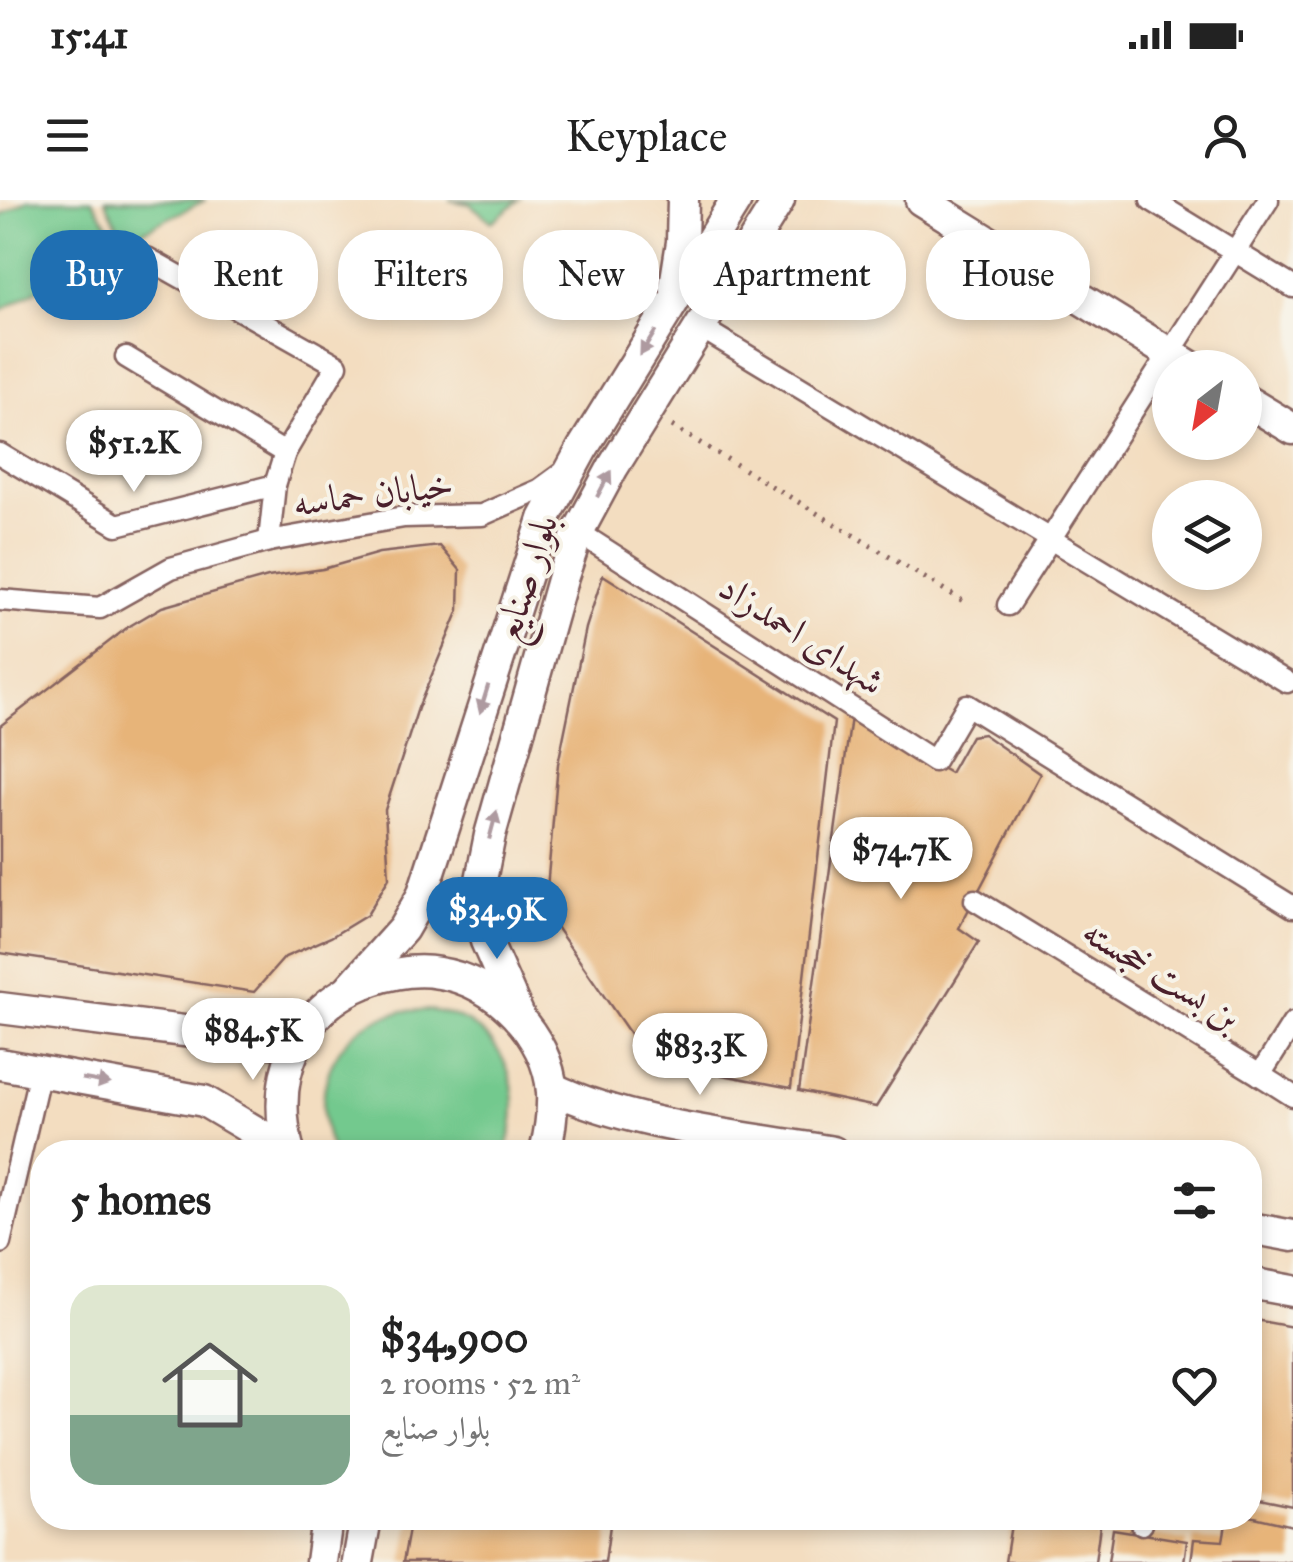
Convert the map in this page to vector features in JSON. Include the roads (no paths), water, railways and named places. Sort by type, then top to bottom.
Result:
[{"type":"street","points":[[672,304],[682,242],[683,200]]},
{"type":"street","name":"بلوار صنایع","points":[[350,988],[403,929],[422,896],[544,519],[736,200]]},
{"type":"street","name":"بلوار صنایع","points":[[552,1088],[540,1050],[520,1018],[486,941],[476,905],[490,835],[578,532],[779,200]]},
{"type":"street","points":[[922,200],[1164,350]]},
{"type":"street","points":[[1151,200],[1293,287]]},
{"type":"street","points":[[1188,350],[1268,200]]},
{"type":"street","points":[[158,264],[337,365],[285,453],[275,486],[269,540]]},
{"type":"street","points":[[700,327],[1287,682]]},
{"type":"street","points":[[126,357],[285,453]]},
{"type":"street","points":[[1008,604],[1051,536],[1152,401]]},
{"type":"street","points":[[1262,410],[1293,429]]},
{"type":"street","points":[[0,454],[117,525],[275,486]]},
{"type":"street","name":"خیابان حماسه","points":[[0,600],[100,608],[171,568],[269,540],[404,517],[482,515],[539,490],[574,464]]},
{"type":"street","name":"شهدای احمدزاد","points":[[578,532],[934,761],[967,705],[1293,907]]},
{"type":"street","name":"بن بست خجسته","points":[[975,900],[1260,1075],[1293,1023]]},
{"type":"street","points":[[286,1140],[281,1116],[283,1079],[295,1045],[328,1003],[350,988],[394,973],[440,973],[484,988],[520,1018]]},
{"type":"street","points":[[0,1008],[295,1045]]},
{"type":"street","points":[[0,1064],[204,1101],[269,1140]]},
{"type":"street","points":[[0,1243],[40,1071]]},
{"type":"street","points":[[1260,1075],[1293,1096]]},
{"type":"street","points":[[548,1140],[552,1088],[628,1116],[765,1140]]},
{"type":"street","points":[[1262,1230],[1293,1236]]},
{"type":"street","points":[[1262,1285],[1293,1291]]},
{"type":"street","points":[[321,1562],[325,1530]]},
{"type":"street","points":[[358,1562],[364,1530]]}]
